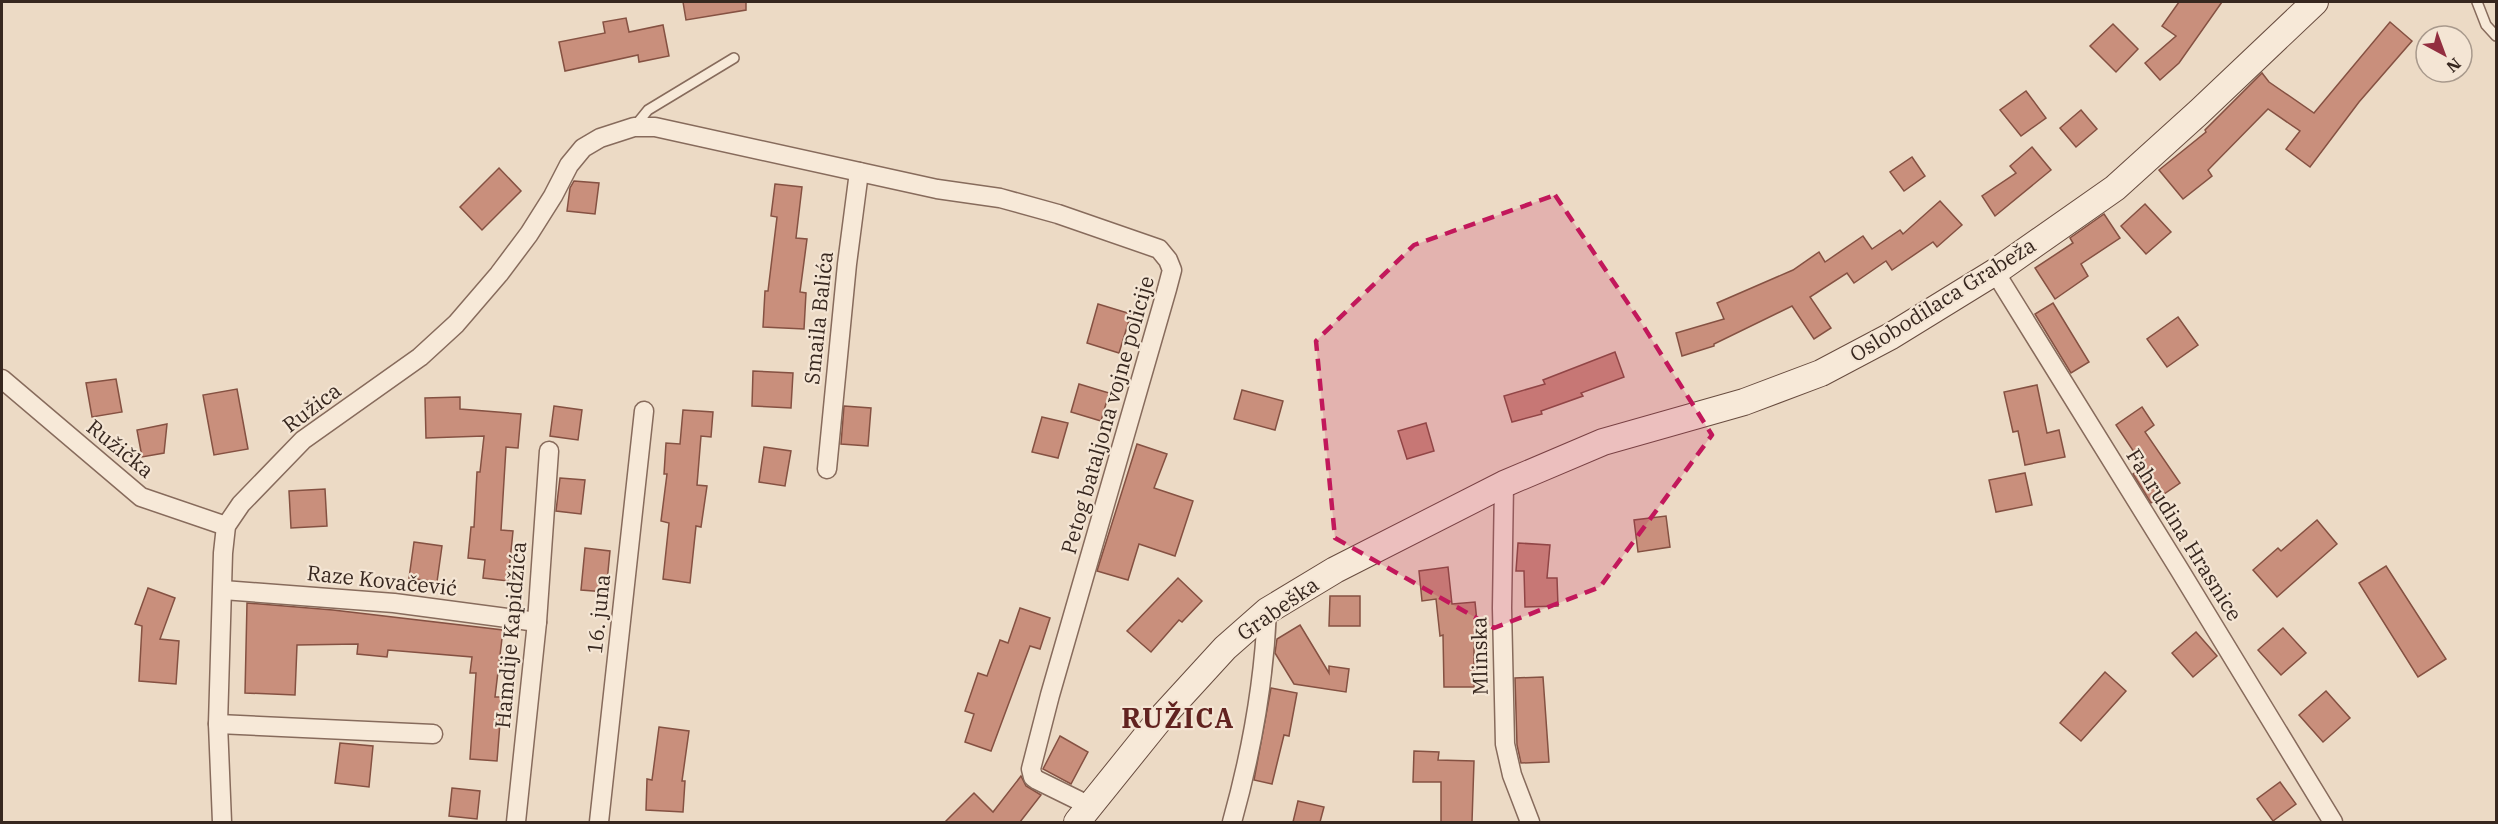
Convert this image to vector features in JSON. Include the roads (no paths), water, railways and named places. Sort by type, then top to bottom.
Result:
[{"type":"street","name":"Oslobodilaca Grabeža","points":[[1504,484],[1603,442],[1744,402],[1821,373],[1891,336],[1995,272],[2115,188],[2315,2]]},
{"type":"street","name":"Petog bataljona vojne policije","points":[[634,127],[655,127],[937,189],[1000,198],[1058,214],[1159,249],[1168,260],[1172,270],[1167,289],[1050,695],[1031,769],[1033,777],[1084,814]]},
{"type":"street","name":"Ružica","points":[[226,526],[241,504],[303,440],[420,357],[456,324],[499,274],[529,234],[554,196],[570,165],[583,148],[600,138],[634,127]]},
{"type":"street","name":"Smaila Balića","points":[[827,468],[847,264],[859,172]]},
{"type":"street","name":"Fahrudina Hrasnice","points":[[1995,272],[2333,822]]},
{"type":"street","name":"Ružička","points":[[2,379],[141,497],[226,526]]},
{"type":"street","name":"16. juna","points":[[599,822],[644,411]]},
{"type":"street","name":"Hamdije Kapidžića","points":[[516,822],[537,622],[549,451]]},
{"type":"street","name":"Grabeška","points":[[1084,814],[1160,720],[1225,648],[1267,611],[1335,570],[1504,484]]},
{"type":"street","name":"Mlinska","points":[[1504,484],[1502,608],[1505,744],[1512,775],[1530,822]]},
{"type":"street","points":[[222,822],[218,724],[226,526]]},
{"type":"street","name":"Raze Kovačević","points":[[223,590],[394,603],[537,622]]},
{"type":"street","points":[[1232,822],[1247,764],[1263,673],[1267,611]]},
{"type":"street","points":[[218,724],[433,734]]},
{"type":"lane","points":[[2477,2],[2486,25],[2496,36]]},
{"type":"lane","points":[[634,127],[648,110],[734,58]]},
{"type":"district","name":"RUŽICA","points":[[1178,719]]}]
